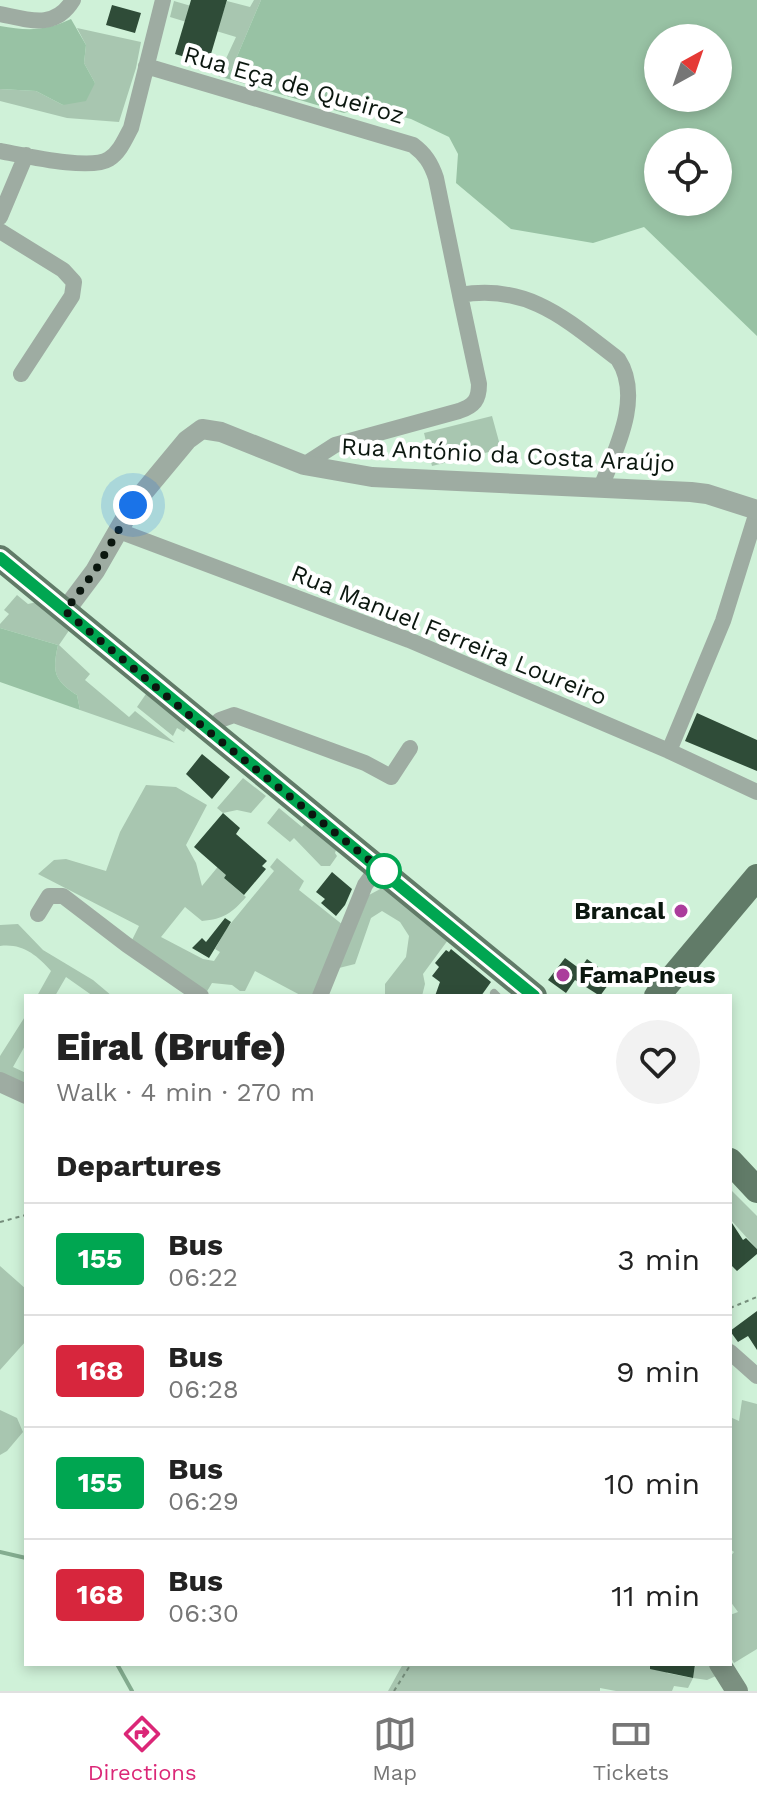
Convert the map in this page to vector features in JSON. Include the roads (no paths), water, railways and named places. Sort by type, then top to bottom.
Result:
[{"type":"main road","points":[[0,558],[532,994]]},
{"type":"main road","points":[[659,994],[757,877]]},
{"type":"main road","points":[[732,1163],[757,1190]]},
{"type":"main road","points":[[721,1666],[737,1691]]},
{"type":"street","points":[[0,14],[46,21],[62,15],[73,0]]},
{"type":"street","points":[[0,151],[94,163],[111,158],[131,128],[163,0]]},
{"type":"street","name":"Rua Eça de Queiroz","points":[[146,66],[413,145],[431,164],[479,394],[475,403],[459,411],[335,445],[304,465]]},
{"type":"street","points":[[0,217],[26,155]]},
{"type":"street","points":[[0,231],[63,270],[74,282],[72,296],[21,374]]},
{"type":"street","points":[[460,295],[499,294],[545,305],[618,359],[628,381],[629,401],[601,487]]},
{"type":"street","name":"Rua António da Costa Araújo","points":[[65,611],[83,590],[133,505],[187,440],[202,429],[221,432],[304,465],[372,477],[707,494],[757,511]]},
{"type":"street","points":[[669,751],[723,621],[757,511]]},
{"type":"street","name":"Rua Manuel Ferreira Loureiro","points":[[119,531],[409,640],[757,792]]},
{"type":"street","points":[[208,731],[220,720],[234,715],[365,763],[391,777],[410,748]]},
{"type":"street","points":[[321,994],[365,885],[378,867]]},
{"type":"street","points":[[38,914],[49,896],[63,896],[198,994]]},
{"type":"street","points":[[0,1082],[24,1093]]},
{"type":"street","points":[[732,1354],[757,1376]]},
{"type":"waterway","points":[[0,1552],[24,1558]]},
{"type":"waterway","points":[[118,1666],[132,1691]]},
{"type":"place","name":"Brancal","points":[[681,911]]},
{"type":"place","name":"FamaPneus","points":[[563,975]]}]
